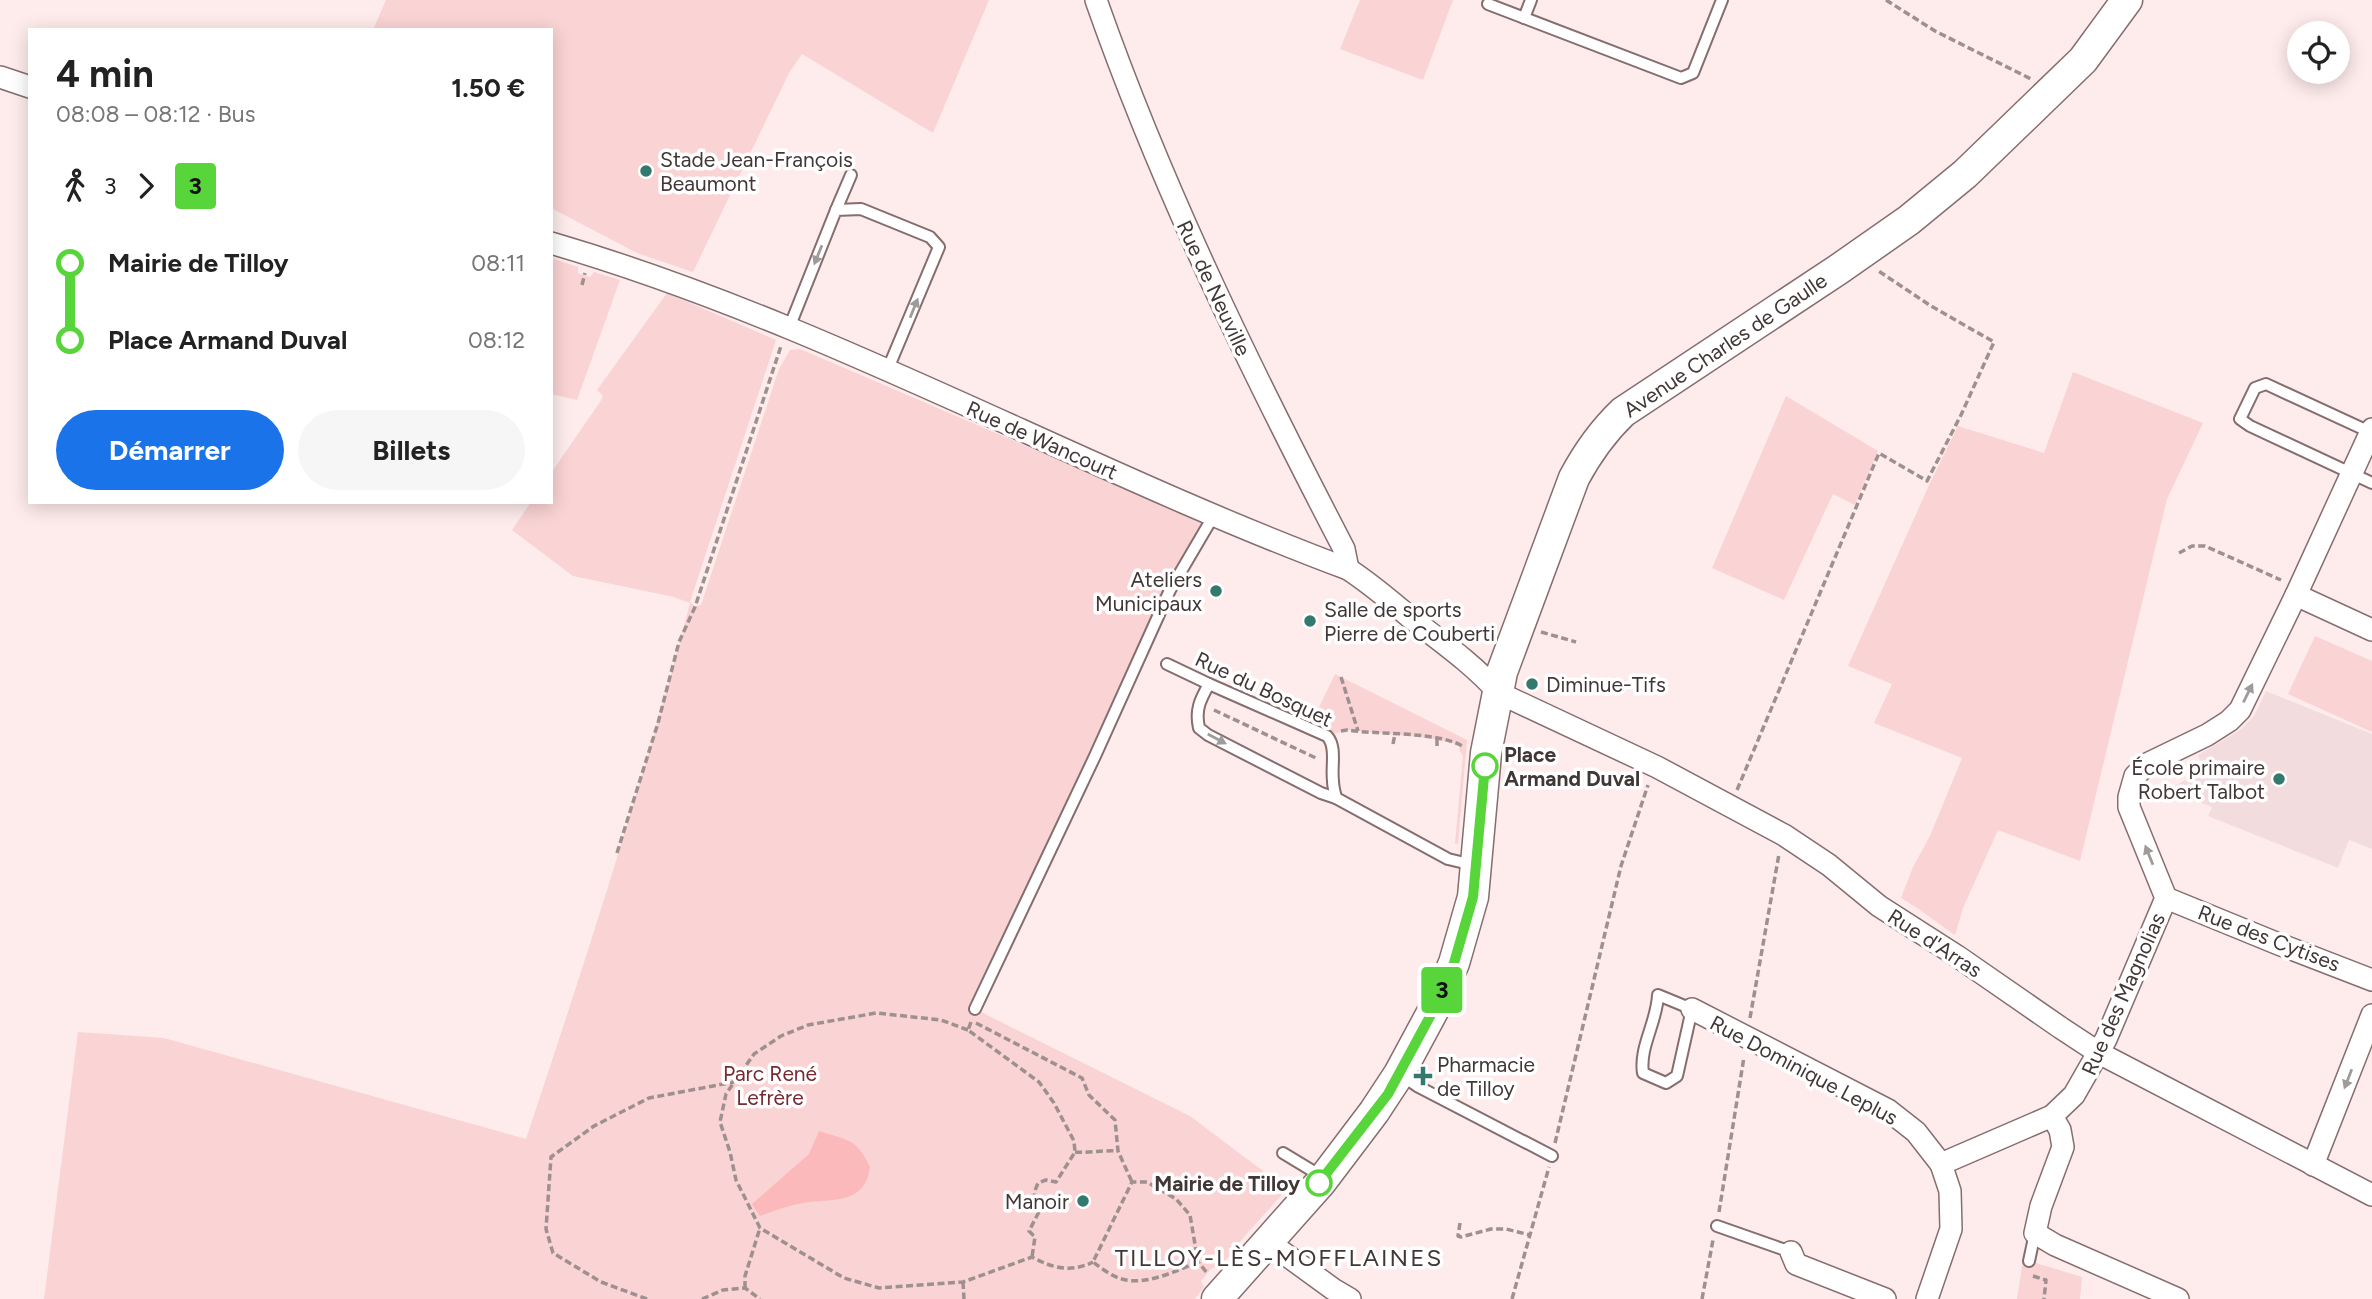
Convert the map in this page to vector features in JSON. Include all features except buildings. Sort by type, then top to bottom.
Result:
[{"type":"street","name":"Rue de Neuville","points":[[1096,0],[1127,86],[1182,218],[1234,334],[1344,550],[1348,569]]},
{"type":"street","name":"Avenue Charles de Gaulle","points":[[1222,1293],[1324,1177],[1374,1112],[1434,1009],[1454,963],[1473,897],[1486,753],[1502,672],[1574,478],[1589,450],[1623,412],[1909,220],[1965,174],[2083,60],[2127,0]]},
{"type":"street","points":[[0,77],[28,86]]},
{"type":"street","name":"Rue de Wancourt","points":[[553,244],[698,292],[866,359],[887,371],[1214,515],[1348,569],[1373,585],[1463,657],[1480,671],[1499,693]]},
{"type":"street","name":"Rue des Magnolias","points":[[1941,1164],[2052,1116],[2074,1095],[2099,1053],[2166,898],[2129,807],[2135,776],[2147,764],[2207,734],[2235,716],[2297,591],[2371,431]]},
{"type":"street","points":[[2297,591],[2372,630]]},
{"type":"street","name":"Rue d'Arras","points":[[1499,693],[1657,767],[1784,835],[1829,865],[1879,906],[2099,1053],[2372,1195]]},
{"type":"street","name":"Rue des Cytises","points":[[2166,898],[2372,980]]},
{"type":"street","name":"Rue Dominique Leplus","points":[[1692,1009],[1888,1110],[1916,1132],[1941,1164]]},
{"type":"street","points":[[2313,1165],[2372,1015]]},
{"type":"street","points":[[2052,1116],[2060,1130],[2063,1147],[2041,1206],[2035,1233],[2055,1245],[2178,1299]]},
{"type":"street","points":[[1927,1299],[1951,1228],[1950,1191],[1941,1164]]},
{"type":"street","points":[[1267,1241],[1350,1299]]},
{"type":"street","points":[[1791,1252],[1796,1264],[1885,1299]]},
{"type":"lane","points":[[1524,18],[1531,0]]},
{"type":"lane","points":[[1489,4],[1681,78],[1693,74],[1722,0]]},
{"type":"lane","points":[[789,328],[851,175]]},
{"type":"lane","points":[[836,210],[861,209],[930,237],[939,247],[887,371]]},
{"type":"lane","points":[[2371,431],[2266,384],[2255,388],[2240,419],[2372,483]]},
{"type":"lane","points":[[975,1009],[1096,756],[1171,590],[1214,515]]},
{"type":"lane","name":"Rue du Bosquet","points":[[1167,664],[1331,738],[1336,798]]},
{"type":"lane","points":[[1209,684],[1196,713],[1199,728],[1208,735],[1321,793],[1336,798],[1448,859],[1475,866]]},
{"type":"lane","points":[[1658,995],[1692,1009],[1677,1076],[1667,1083],[1643,1073],[1641,1060],[1657,1011],[1658,995]]},
{"type":"lane","points":[[1399,1073],[1429,1093],[1552,1156]]},
{"type":"lane","points":[[1283,1153],[1324,1177]]},
{"type":"lane","points":[[1717,1226],[1791,1252]]},
{"type":"lane","points":[[2029,1261],[2035,1233]]},
{"type":"path","points":[[1886,0],[1935,31],[2052,90]]},
{"type":"path","points":[[1736,793],[1879,453],[1927,481],[1994,342],[1942,313],[1885,275],[1861,253]]},
{"type":"path","points":[[617,853],[680,642],[695,607],[782,342],[789,328]]},
{"type":"path","points":[[2179,553],[2192,546],[2205,546],[2297,591]]},
{"type":"path","points":[[1518,626],[1576,642]]},
{"type":"path","points":[[1341,677],[1357,731]]},
{"type":"path","points":[[1198,704],[1332,766]]},
{"type":"path","points":[[1327,736],[1347,730],[1395,734],[1437,739],[1486,753]]},
{"type":"path","points":[[1393,744],[1395,734]]},
{"type":"path","points":[[1437,739],[1437,748]]},
{"type":"path","points":[[1512,1299],[1552,1156],[1621,866],[1657,767]]},
{"type":"path","points":[[1702,1299],[1784,835]]},
{"type":"path","points":[[876,1013],[941,1020],[968,1030],[1039,1082],[1074,1141],[1075,1152],[1056,1182],[1046,1180],[1038,1183],[1034,1193],[1035,1202],[1041,1208],[1029,1231],[1035,1237],[1032,1257],[963,1282],[879,1288],[844,1278],[760,1227],[736,1180],[720,1122],[726,1094],[754,1054],[781,1035],[808,1025],[876,1013]]},
{"type":"path","points":[[968,1030],[971,1021],[1082,1078],[1088,1095],[1115,1119],[1118,1152],[1132,1182]]},
{"type":"path","points":[[647,1299],[601,1282],[553,1253],[546,1229],[551,1157],[594,1126],[649,1098],[734,1082]]},
{"type":"path","points":[[1075,1152],[1118,1152]]},
{"type":"path","points":[[1032,1257],[1044,1264],[1070,1270],[1093,1262],[1132,1182]]},
{"type":"path","points":[[1132,1182],[1147,1182],[1176,1199],[1190,1214],[1198,1262],[1222,1293]]},
{"type":"path","points":[[1460,1223],[1458,1236],[1461,1237],[1506,1228],[1530,1235]]},
{"type":"path","points":[[745,1288],[745,1276],[760,1227]]},
{"type":"path","points":[[1093,1262],[1123,1280],[1165,1275],[1198,1262]]},
{"type":"path","points":[[2044,1299],[2046,1280]]},
{"type":"path","points":[[963,1282],[964,1299]]},
{"type":"path","points":[[702,1299],[723,1290],[745,1288],[760,1299]]},
{"type":"shaded area","name":"École primaire Robert Talbot","points":[[2266,691],[2372,734],[2372,849],[2349,840],[2338,868],[2208,816],[2212,807],[2168,790],[2204,769],[2198,755],[2240,730],[2254,716]]},
{"type":"shaded area","points":[[819,1131],[845,1139],[856,1146],[870,1167],[867,1180],[854,1194],[845,1198],[798,1204],[760,1216],[752,1204],[809,1154]]},
{"type":"green space","name":"Stade Jean-François Beaumont","points":[[386,0],[989,0],[933,133],[802,54],[789,73],[693,272],[637,253],[553,209],[553,28],[374,28]]},
{"type":"green space","points":[[1360,0],[1453,0],[1423,80],[1340,49]]},
{"type":"green space","points":[[554,259],[578,267],[578,273],[590,277],[594,272],[620,280],[577,400],[553,394]]},
{"type":"green space","name":"Parc René Lefrère","points":[[667,293],[776,340],[690,602],[695,606],[701,605],[779,369],[790,350],[800,349],[1203,522],[1168,580],[971,1007],[1190,1116],[1287,1189],[1219,1269],[1212,1268],[1201,1281],[1204,1287],[1195,1299],[44,1299],[78,1032],[164,1038],[526,1139],[633,805],[690,603],[674,597],[573,576],[512,530],[530,504],[553,504],[553,470],[600,402],[603,396],[597,390]]},
{"type":"green space","points":[[2073,372],[2203,423],[2167,499],[2080,861],[1998,830],[1963,908],[1955,935],[1901,898],[1962,758],[1874,723],[1892,684],[1848,666],[1958,426],[2044,453]]},
{"type":"green space","points":[[1786,396],[1878,451],[1855,505],[1833,494],[1784,600],[1712,568]]},
{"type":"green space","points":[[2315,636],[2372,661],[2372,732],[2288,694]]},
{"type":"green space","points":[[1335,674],[1467,740],[1458,844],[1455,844],[1463,756],[1459,750],[1461,745],[1429,738],[1347,730],[1327,736],[1309,728]]},
{"type":"green space","points":[[2023,1259],[2082,1277],[2080,1299],[2017,1299]]},
{"type":"bus line","name":"3","points":[[1319,1183],[1388,1094],[1434,1009],[1454,963],[1473,897],[1485,766]]},
{"type":"place","name":"Stade Jean-François Beaumont","points":[[646,171]]},
{"type":"place","name":"Ateliers Municipaux","points":[[1216,591]]},
{"type":"place","name":"Salle de sports Pierre de Couberti","points":[[1310,621]]},
{"type":"place","name":"Diminue-Tifs","points":[[1532,684]]},
{"type":"place","name":"Place Armand Duval","points":[[1485,766]]},
{"type":"place","name":"École primaire Robert Talbot","points":[[2279,779]]},
{"type":"place","name":"Pharmacie de Tilloy","points":[[1423,1076]]},
{"type":"place","name":"Mairie de Tilloy","points":[[1319,1183]]},
{"type":"place","name":"Manoir","points":[[1083,1201]]},
{"type":"district","name":"TILLOY-LÈS-MOFFLAINES","points":[[1279,1257]]}]
